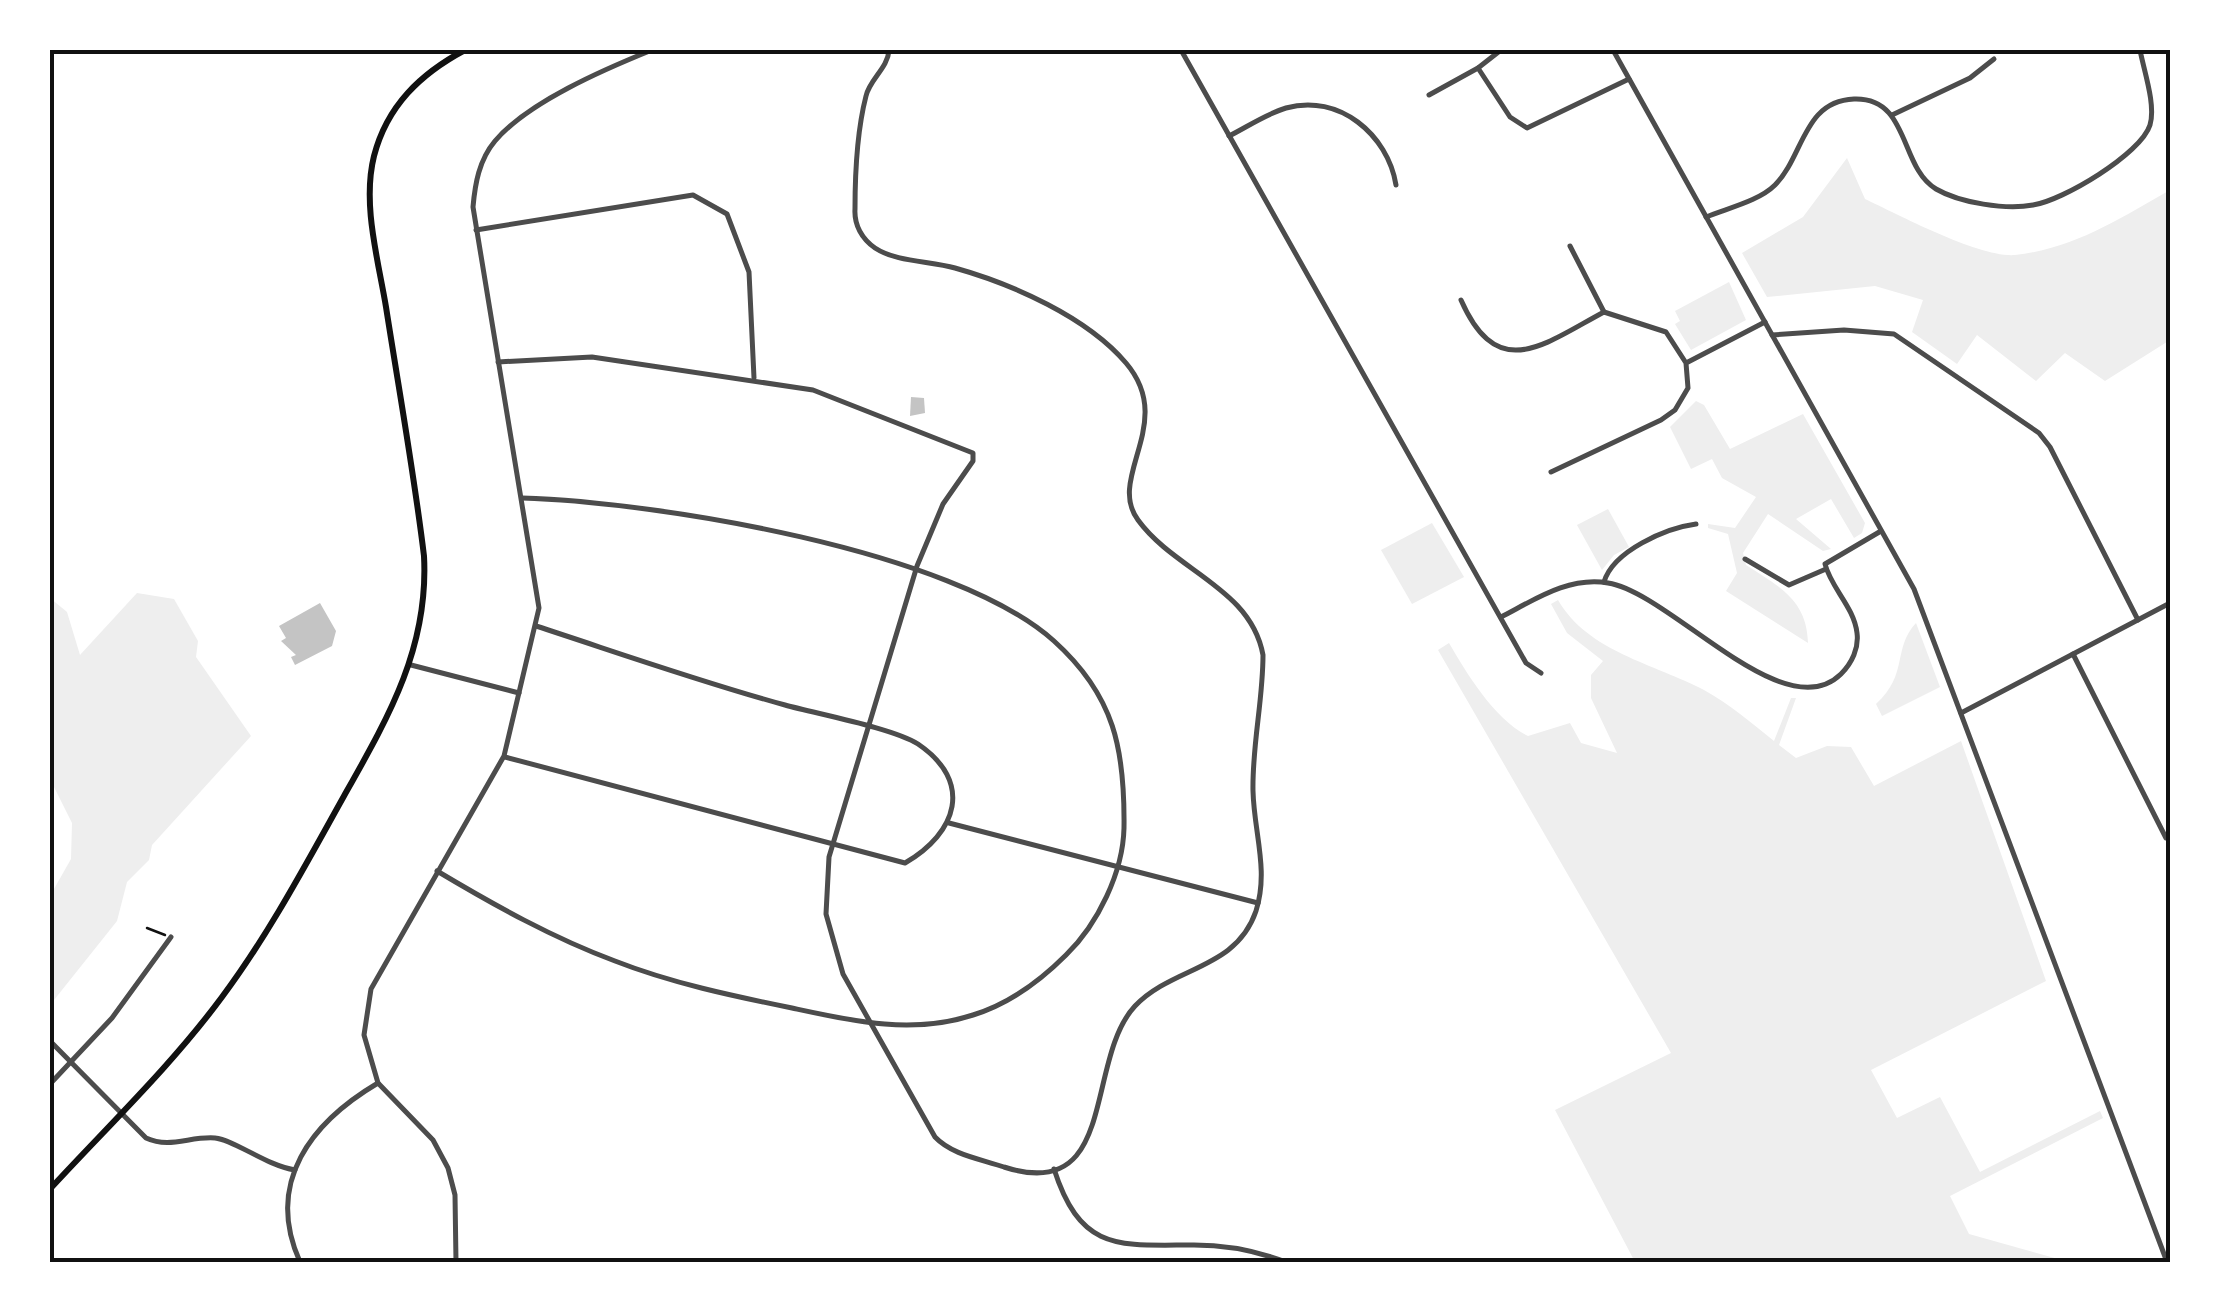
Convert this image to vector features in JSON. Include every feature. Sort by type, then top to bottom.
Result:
[{"type":"main road","points":[[50,1189],[201,1024],[266,932],[393,708],[411,665],[425,601],[424,556],[375,236],[370,173],[383,130],[406,93],[434,67],[465,50]]},
{"type":"street","points":[[456,1262],[455,1194],[448,1168],[433,1140],[378,1083],[366,1050],[366,1006],[504,756],[536,626],[538,592],[476,230],[475,186],[496,140],[530,112],[652,50]]},
{"type":"street","points":[[498,362],[592,358],[813,390],[972,453],[973,460],[943,504],[918,572],[833,845],[826,914],[843,974],[941,1144],[1019,1172],[1054,1170],[1072,1160],[1089,1140],[1109,1050],[1124,1020],[1158,988],[1214,962],[1236,946],[1258,902],[1263,867],[1254,767],[1264,656],[1258,633],[1242,608],[1158,542],[1134,514],[1128,488],[1146,436],[1144,403],[1134,375],[1116,353],[1076,324],[1025,296],[958,268],[889,255],[860,233],[854,211],[864,109],[871,82],[885,64],[889,50]]},
{"type":"street","points":[[1180,50],[1526,662],[1541,673]]},
{"type":"street","points":[[1428,95],[1478,68],[1501,50]]},
{"type":"street","points":[[1613,50],[1914,589],[2166,1262]]},
{"type":"street","points":[[1706,216],[1774,186],[1812,122],[1825,108],[1861,100],[1892,115],[1921,174],[1937,189],[2010,206],[2043,204],[2123,158],[2142,139],[2151,115],[2140,50]]},
{"type":"street","points":[[1892,115],[1970,78],[1994,59]]},
{"type":"street","points":[[1478,68],[1510,117],[1527,128],[1629,79]]},
{"type":"street","points":[[1229,136],[1286,108],[1313,106],[1337,111],[1370,130],[1387,156],[1396,185]]},
{"type":"street","points":[[476,230],[693,194],[727,214],[748,272],[754,379]]},
{"type":"street","points":[[1551,472],[1675,410],[1688,388],[1686,363],[1666,332],[1604,312],[1570,246]]},
{"type":"street","points":[[1461,300],[1480,336],[1500,349],[1513,351],[1542,345],[1604,312]]},
{"type":"street","points":[[1686,363],[1765,322]]},
{"type":"street","points":[[1772,335],[1844,330],[1894,334],[2038,432],[2050,446],[2138,620]]},
{"type":"street","points":[[438,871],[512,915],[616,962],[738,996],[872,1025],[972,1016],[1044,977],[1074,947],[1102,904],[1124,849],[1125,767],[1115,728],[1091,684],[1054,642],[1015,613],[967,589],[918,572],[778,532],[591,500],[522,498]]},
{"type":"street","points":[[1604,582],[1618,558],[1682,526],[1696,524]]},
{"type":"street","points":[[1745,559],[1788,585],[1826,569],[1830,560],[1882,532]]},
{"type":"street","points":[[1501,617],[1558,589],[1604,582],[1638,594],[1778,684],[1806,689],[1837,678],[1853,657],[1858,638],[1854,620],[1826,569]]},
{"type":"street","points":[[1961,713],[2170,603]]},
{"type":"street","points":[[504,756],[905,863],[928,850],[949,823],[954,800],[945,769],[916,742],[727,689],[536,626]]},
{"type":"street","points":[[2073,654],[2166,838]]},
{"type":"street","points":[[411,665],[519,694]]},
{"type":"street","points":[[949,823],[1258,902]]},
{"type":"street","points":[[50,1084],[126,1000],[170,937]]},
{"type":"street","points":[[50,1042],[123,1110],[131,1124],[158,1143],[214,1138],[268,1164],[294,1170]]},
{"type":"street","points":[[300,1262],[288,1213],[294,1170],[312,1136],[331,1114],[378,1083]]},
{"type":"street","points":[[1054,1170],[1076,1216],[1094,1232],[1120,1244],[1216,1246],[1284,1261]]},
{"type":"path","points":[[148,928],[170,937]]},
{"type":"shaded area","points":[[1847,158],[1865,199],[1940,234],[2000,254],[2036,252],[2077,239],[2170,190],[2170,340],[2105,381],[2065,353],[2036,381],[1977,335],[1957,364],[1912,332],[1923,300],[1875,286],[1767,297],[1742,253],[1803,217]]},
{"type":"shaded area","points":[[1729,282],[1746,320],[1691,350],[1675,324],[1680,321],[1675,311]]},
{"type":"shaded area","points":[[1696,401],[1704,405],[1730,449],[1803,414],[1865,523],[1862,533],[1854,538],[1831,499],[1796,519],[1831,549],[1823,551],[1768,514],[1743,553],[1746,565],[1789,595],[1802,615],[1808,643],[1726,591],[1737,573],[1728,534],[1708,528],[1708,524],[1735,528],[1756,497],[1722,478],[1712,459],[1691,469],[1670,427]]},
{"type":"shaded area","points":[[1608,509],[1629,547],[1614,555],[1602,570],[1577,525]]},
{"type":"shaded area","points":[[1432,523],[1464,577],[1412,604],[1381,550]]},
{"type":"shaded area","points":[[137,593],[174,599],[198,641],[196,657],[251,736],[152,845],[149,860],[127,882],[117,921],[50,1005],[50,896],[71,859],[72,823],[50,779],[50,598],[67,612],[80,655]]},
{"type":"shaded area","points":[[1558,600],[1571,618],[1604,644],[1704,690],[1774,741],[1791,698],[1796,698],[1779,745],[1796,758],[1827,746],[1851,747],[1874,786],[1961,741],[2046,981],[1871,1070],[1897,1118],[1940,1097],[1980,1172],[2100,1111],[2103,1118],[1950,1196],[1969,1234],[2069,1262],[1635,1262],[1555,1110],[1671,1053],[1438,650],[1449,643],[1493,708],[1528,736],[1570,723],[1581,743],[1617,753],[1591,698],[1591,675],[1603,661],[1567,633],[1551,604]]},
{"type":"shaded area","points":[[1916,623],[1940,687],[1882,716],[1876,704],[1893,682],[1904,642]]},
{"type":"building","points":[[911,397],[924,398],[925,413],[910,416]]},
{"type":"building","points":[[320,603],[336,631],[332,646],[295,665],[291,657],[296,655],[281,641],[286,638],[279,626]]}]
